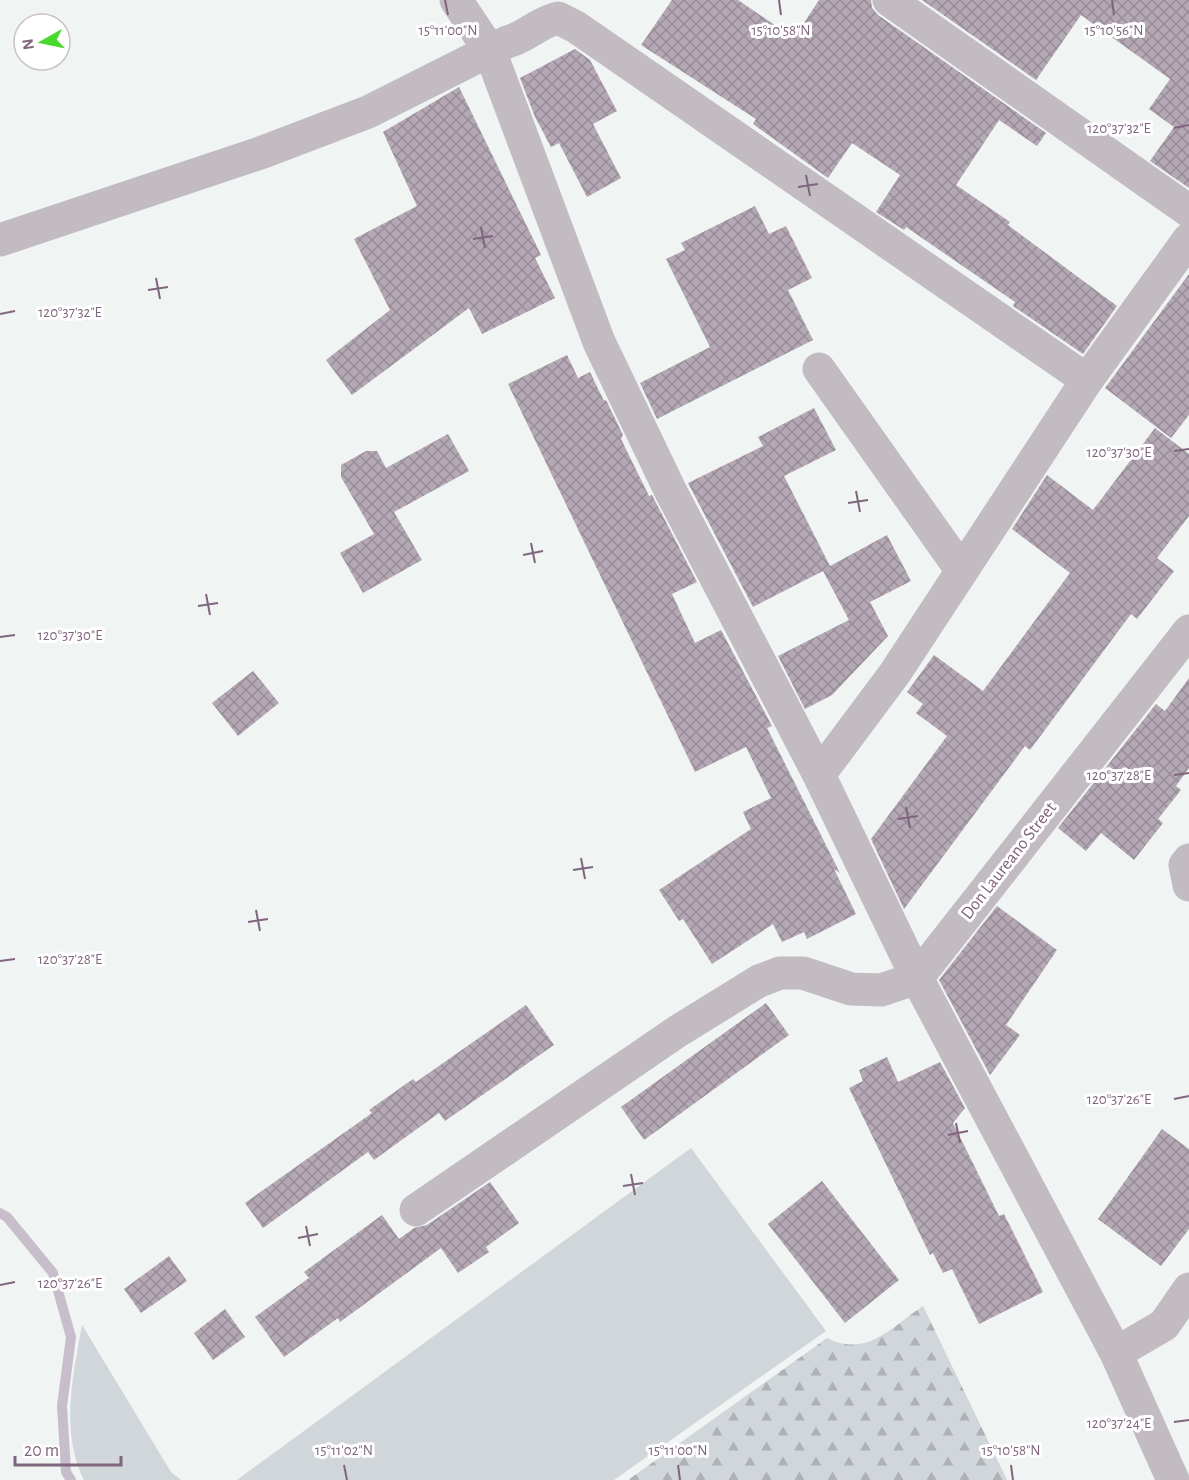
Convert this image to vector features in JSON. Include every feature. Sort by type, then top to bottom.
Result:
[{"type":"street","points":[[456,0],[490,51],[599,342],[670,490],[819,775],[917,978],[1116,1353],[1173,1480]]},
{"type":"street","points":[[889,0],[1189,211]]},
{"type":"street","points":[[0,240],[263,152],[368,112],[518,39],[543,21],[558,18],[576,27],[1087,380]]},
{"type":"street","points":[[819,775],[895,673],[1087,380],[1189,239]]},
{"type":"street","points":[[819,369],[962,571]]},
{"type":"street","name":"Don Laureano Street","points":[[917,978],[1189,631]]},
{"type":"street","points":[[1189,860],[1185,864],[1189,885]]},
{"type":"street","points":[[416,1210],[678,1031],[759,981],[780,973],[803,973],[850,988],[881,990],[917,978]]},
{"type":"street","points":[[1116,1353],[1164,1325],[1189,1289]]},
{"type":"green space","points":[[691,1148],[826,1331],[614,1480],[237,1480]]},
{"type":"green space","points":[[923,1306],[1007,1480],[628,1480],[827,1338],[854,1345],[878,1338]]},
{"type":"green space","points":[[82,1325],[171,1472],[181,1480],[84,1480],[72,1443],[70,1423],[72,1384]]},
{"type":"building","points":[[672,0],[738,0],[794,38],[819,0],[871,0],[872,8],[878,15],[1046,133],[1037,146],[999,120],[956,185],[1010,222],[1008,225],[1117,306],[1083,354],[1013,306],[1015,302],[906,227],[904,230],[876,212],[900,175],[852,143],[828,178],[753,124],[756,119],[641,45]]},
{"type":"building","points":[[922,0],[1189,0],[1189,188],[1150,161],[1174,127],[1149,109],[1170,79],[1081,15],[1036,80]]},
{"type":"building","points":[[575,49],[590,60],[617,111],[593,124],[621,178],[587,197],[559,143],[551,147],[535,117],[520,78]]},
{"type":"building","points":[[459,87],[541,255],[535,258],[555,298],[482,334],[469,308],[352,395],[326,360],[390,310],[354,239],[417,206],[383,132]]},
{"type":"building","points":[[755,206],[769,234],[786,226],[812,278],[788,290],[813,340],[657,419],[640,383],[710,347],[666,259],[685,250],[681,243]]},
{"type":"building","points":[[1189,274],[1189,415],[1171,438],[1105,388]]},
{"type":"building","points":[[567,355],[578,378],[590,372],[623,435],[621,439],[649,496],[652,495],[697,582],[672,594],[695,643],[721,630],[772,726],[767,728],[840,873],[834,869],[856,914],[807,939],[804,932],[782,942],[773,924],[712,964],[683,919],[679,921],[659,890],[751,829],[743,812],[771,798],[746,747],[695,772],[508,384]]},
{"type":"building","points":[[814,408],[836,450],[784,476],[830,566],[887,535],[911,581],[870,602],[888,636],[832,695],[805,709],[778,656],[849,620],[823,571],[753,607],[688,483],[763,446],[758,437]]},
{"type":"building","points":[[1155,428],[1189,454],[1189,516],[1157,558],[1174,571],[1137,619],[1131,614],[1030,750],[1025,746],[904,909],[871,839],[947,736],[916,713],[923,704],[907,692],[934,655],[983,691],[1070,573],[1012,529],[1047,475],[1093,510]]},
{"type":"building","points":[[448,434],[469,471],[394,512],[422,560],[363,593],[340,553],[374,534],[341,477],[341,465],[366,451],[377,451],[386,468]]},
{"type":"building","points":[[253,671],[279,703],[238,736],[212,703]]},
{"type":"building","points":[[1189,678],[1189,768],[1176,786],[1181,790],[1158,819],[1163,823],[1134,860],[1101,833],[1086,851],[1058,828],[1156,704],[1165,711]]},
{"type":"building","points":[[997,906],[1057,950],[1006,1025],[1020,1035],[990,1075],[939,980]]},
{"type":"building","points":[[766,1003],[789,1035],[644,1140],[621,1107]]},
{"type":"building","points":[[526,1005],[554,1045],[445,1121],[439,1113],[374,1160],[368,1152],[263,1228],[245,1203],[372,1113],[369,1110],[413,1079],[416,1082]]},
{"type":"building","points":[[887,1057],[898,1082],[940,1062],[965,1108],[953,1123],[999,1216],[1004,1214],[1043,1292],[979,1324],[952,1269],[943,1273],[933,1253],[930,1255],[849,1088],[863,1081],[859,1070]]},
{"type":"building","points":[[1162,1129],[1189,1149],[1189,1229],[1161,1266],[1098,1219]]},
{"type":"building","points":[[822,1181],[899,1280],[845,1323],[768,1224]]},
{"type":"building","points":[[490,1182],[519,1223],[486,1247],[489,1252],[458,1273],[441,1248],[340,1322],[338,1318],[284,1357],[255,1317],[309,1278],[304,1272],[382,1215],[399,1239],[414,1228],[427,1225]]},
{"type":"building","points":[[169,1256],[187,1281],[141,1313],[124,1289]]},
{"type":"building","points":[[225,1309],[245,1337],[213,1360],[194,1333]]},
{"type":"waterway","points":[[0,1213],[7,1217],[53,1273],[71,1337],[62,1406],[66,1472],[71,1480]]}]
